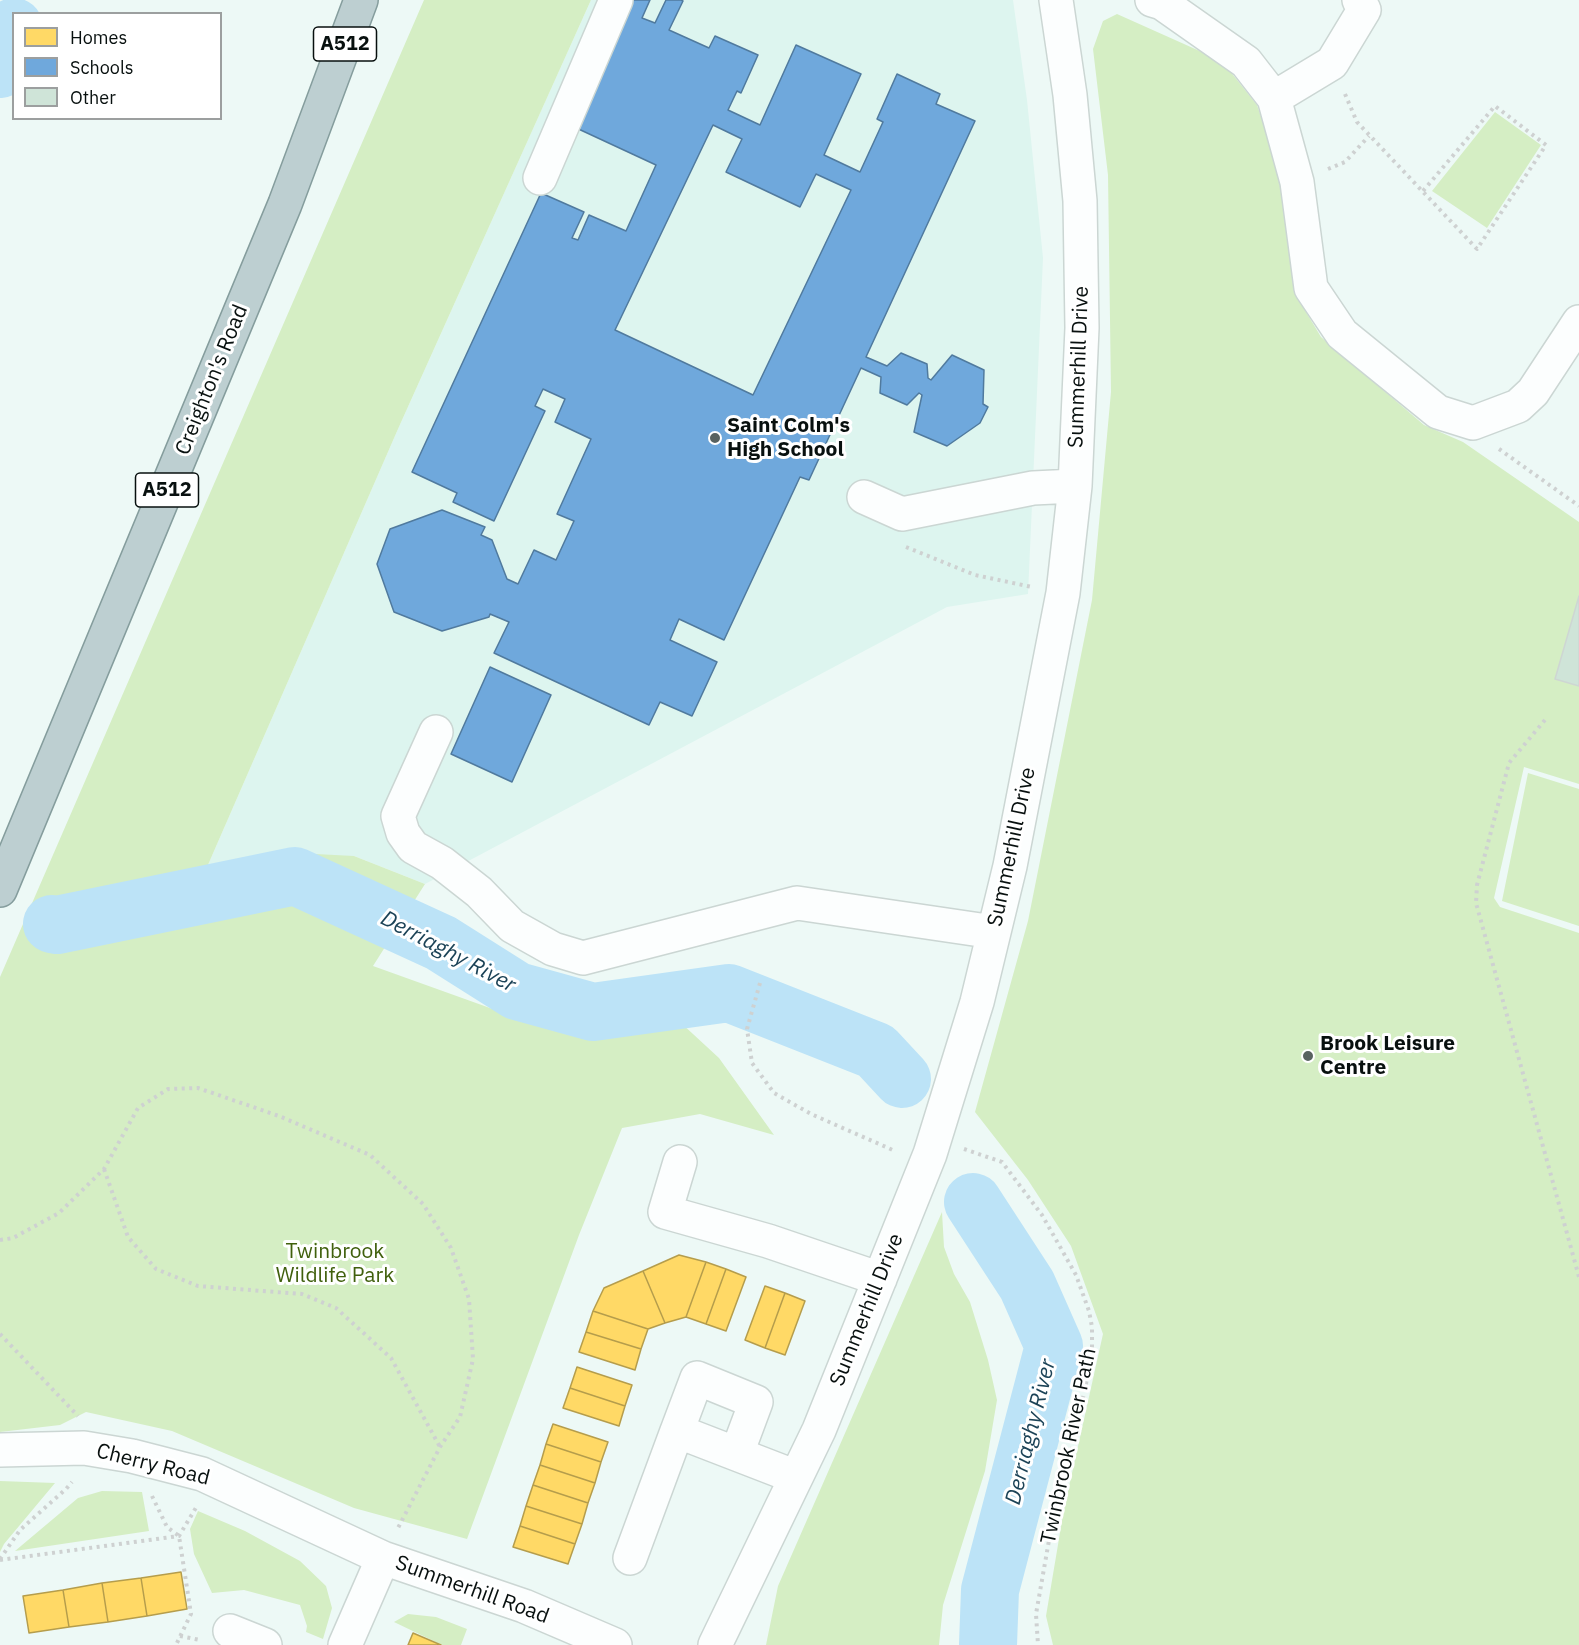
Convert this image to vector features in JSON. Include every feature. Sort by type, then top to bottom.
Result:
[{"type":"highway","name":"Creighton's Road","points":[[0,890],[285,204],[361,0]]},
{"type":"street","points":[[540,178],[616,0]]},
{"type":"street","points":[[1152,0],[1162,3],[1246,62],[1274,98],[1297,182],[1311,288],[1342,334],[1438,412],[1473,423],[1518,406],[1533,392],[1579,322]]},
{"type":"street","points":[[1274,98],[1332,63],[1364,10],[1359,0]]},
{"type":"street","name":"Summerhill Drive","points":[[715,1645],[819,1430],[931,1151],[977,1002],[1010,866],[1063,593],[1075,486],[1082,328],[1080,201],[1060,1]]},
{"type":"street","points":[[864,497],[902,514],[1034,488],[1075,486]]},
{"type":"street","points":[[436,732],[398,816],[403,833],[413,848],[442,863],[479,892],[512,926],[553,949],[583,958],[797,903],[994,932]]},
{"type":"street","points":[[680,1162],[665,1212],[768,1241],[880,1279]]},
{"type":"street","points":[[630,1558],[697,1378],[756,1402],[737,1453]]},
{"type":"street","points":[[677,1431],[796,1477]]},
{"type":"street","name":"Cherry Road","points":[[0,1450],[84,1448],[132,1456],[202,1474],[329,1534]]},
{"type":"street","name":"Summerhill Road","points":[[329,1534],[383,1558],[524,1606],[615,1645]]},
{"type":"street","points":[[345,1645],[383,1558]]},
{"type":"street","points":[[230,1631],[265,1645]]},
{"type":"path","points":[[1332,63],[1357,122],[1477,249],[1546,145],[1495,106],[1423,191]]},
{"type":"path","points":[[1297,182],[1345,162],[1369,136]]},
{"type":"path","points":[[1473,423],[1498,448],[1579,506]]},
{"type":"path","points":[[897,544],[975,575],[1063,593]]},
{"type":"path","points":[[1545,720],[1509,763],[1477,885],[1476,903],[1579,1277]]},
{"type":"path","name":"Twinbrook River Path","points":[[760,983],[747,1029],[752,1063],[774,1093],[811,1114],[931,1151],[1002,1162],[1042,1215],[1076,1275],[1089,1311],[1092,1327],[1092,1355],[1043,1571],[1036,1614],[1038,1645]]},
{"type":"path","points":[[0,1240],[13,1238],[59,1213],[104,1169],[138,1108],[168,1089],[198,1088],[279,1116],[370,1155],[423,1204],[451,1248],[469,1299],[473,1359],[460,1417],[441,1447],[383,1558]]},
{"type":"path","points":[[104,1169],[128,1237],[156,1269],[198,1286],[302,1294],[336,1308],[391,1358],[441,1447]]},
{"type":"path","points":[[0,1559],[20,1530],[66,1489],[76,1476]]},
{"type":"path","points":[[148,1487],[167,1527],[179,1536]]},
{"type":"path","points":[[176,1645],[191,1614],[179,1536],[199,1504]]},
{"type":"path","points":[[0,1559],[179,1536]]},
{"type":"shaded area","name":"Saint Colm's High School","points":[[591,0],[1013,0],[1027,100],[1043,258],[1028,594],[947,607],[425,884],[354,856],[204,874],[398,429]]},
{"type":"green space","name":"Twinbrook Wildlife Park","points":[[424,0],[591,0],[398,429],[204,874],[277,852],[354,856],[425,884],[373,966],[554,1031],[621,1032],[680,1022],[719,1058],[774,1135],[700,1114],[622,1128],[579,1235],[467,1539],[354,1508],[172,1431],[86,1412],[60,1425],[0,1432],[0,977]]},
{"type":"green space","name":"Brook Leisure Centre","points":[[1117,14],[1222,61],[1257,105],[1278,167],[1300,302],[1321,337],[1424,425],[1463,442],[1579,522],[1579,784],[1524,767],[1494,898],[1500,907],[1579,933],[1579,1645],[1053,1645],[1046,1616],[1064,1509],[1103,1334],[1071,1246],[1028,1180],[975,1112],[1028,921],[1092,600],[1111,392],[1108,175],[1093,49],[1103,21]]},
{"type":"green space","points":[[1495,112],[1541,145],[1487,228],[1432,191]]},
{"type":"green space","points":[[1528,773],[1579,789],[1579,926],[1502,901]]},
{"type":"green space","points":[[942,1212],[944,1247],[954,1274],[970,1302],[988,1360],[997,1400],[985,1471],[943,1605],[939,1645],[766,1645],[778,1586]]},
{"type":"green space","points":[[0,1481],[55,1483],[4,1544],[0,1552]]},
{"type":"green space","points":[[102,1491],[142,1492],[149,1531],[15,1551],[78,1498]]},
{"type":"green space","points":[[198,1511],[245,1531],[300,1561],[326,1586],[332,1608],[323,1639],[306,1632],[307,1626],[300,1605],[244,1590],[212,1593],[194,1554],[190,1529]]},
{"type":"green space","points":[[408,1614],[436,1617],[467,1629],[461,1645],[442,1645],[394,1622]]},
{"type":"building: Homes","points":[[679,1255],[706,1262],[686,1317],[665,1323],[643,1271]]},
{"type":"building: Homes","points":[[706,1262],[726,1269],[706,1324],[686,1317]]},
{"type":"building: Homes","points":[[726,1269],[746,1277],[726,1331],[706,1324]]},
{"type":"building: Homes","points":[[643,1271],[665,1323],[648,1329],[593,1311],[604,1288]]},
{"type":"building: Homes","points":[[765,1286],[785,1293],[765,1348],[745,1340]]},
{"type":"building: Homes","points":[[785,1293],[805,1301],[785,1355],[765,1348]]},
{"type":"building: Homes","points":[[593,1311],[648,1329],[641,1349],[586,1332]]},
{"type":"building: Homes","points":[[586,1332],[641,1349],[635,1370],[579,1352]]},
{"type":"building: Homes","points":[[577,1367],[632,1385],[625,1406],[570,1388]]},
{"type":"building: Homes","points":[[570,1388],[625,1406],[619,1426],[563,1408]]},
{"type":"building: Homes","points":[[553,1424],[608,1442],[601,1462],[546,1444]]},
{"type":"building: Homes","points":[[546,1444],[601,1462],[595,1483],[540,1465]]},
{"type":"building: Homes","points":[[540,1465],[595,1483],[588,1503],[533,1485]]},
{"type":"building: Homes","points":[[533,1485],[588,1503],[582,1524],[526,1506]]},
{"type":"building: Homes","points":[[526,1506],[582,1524],[575,1544],[520,1526]]},
{"type":"building: Homes","points":[[520,1526],[575,1544],[568,1564],[513,1547]]},
{"type":"building: Homes","points":[[181,1572],[187,1609],[147,1616],[141,1578]]},
{"type":"building: Homes","points":[[141,1578],[147,1616],[108,1622],[102,1583]]},
{"type":"building: Homes","points":[[102,1583],[108,1622],[69,1627],[63,1590]]},
{"type":"building: Homes","points":[[63,1590],[69,1627],[29,1633],[23,1596]]},
{"type":"building: Homes","points":[[413,1633],[441,1645],[408,1645]]},
{"type":"building: Schools","points":[[630,0],[650,0],[642,18],[655,23],[666,0],[681,0],[683,1],[669,30],[709,48],[715,36],[758,55],[741,93],[737,91],[728,110],[760,125],[796,45],[861,74],[824,155],[860,172],[883,122],[877,119],[897,74],[940,94],[936,104],[975,121],[866,357],[887,366],[901,353],[927,364],[928,378],[931,380],[952,355],[984,370],[983,404],[988,407],[980,423],[947,446],[914,432],[922,395],[919,393],[907,405],[880,393],[881,377],[861,368],[809,480],[800,477],[724,640],[679,619],[670,640],[717,662],[692,716],[660,702],[649,725],[494,653],[509,622],[490,614],[489,617],[442,631],[394,612],[377,564],[390,529],[442,510],[485,527],[481,535],[492,540],[507,579],[518,584],[534,550],[556,560],[574,521],[557,514],[591,439],[555,422],[565,399],[543,389],[535,406],[545,411],[494,521],[453,502],[457,493],[412,472],[541,193],[584,212],[572,238],[578,240],[589,215],[626,231],[656,165],[572,126]],"holes":[[[713,125],[742,139],[726,172],[800,207],[816,174],[851,190],[753,395],[615,330]]]},
{"type":"building: Schools","points":[[490,667],[551,695],[512,782],[451,754]]},
{"type":"building: Other","points":[[1579,596],[1579,686],[1555,679]]},
{"type":"waterway","name":"Derriaghy River","points":[[0,69],[12,33]]},
{"type":"waterway","name":"Derriaghy River","points":[[52,924],[57,925],[295,876],[441,943],[517,991],[593,1012],[729,993],[876,1051],[902,1079]]},
{"type":"waterway","name":"Derriaghy River","points":[[973,1202],[1027,1285],[1054,1346],[990,1590],[988,1645]]},
{"type":"place","name":"Saint Colm's High School","points":[[715,438]]},
{"type":"place","name":"Brook Leisure Centre","points":[[1308,1056]]}]
